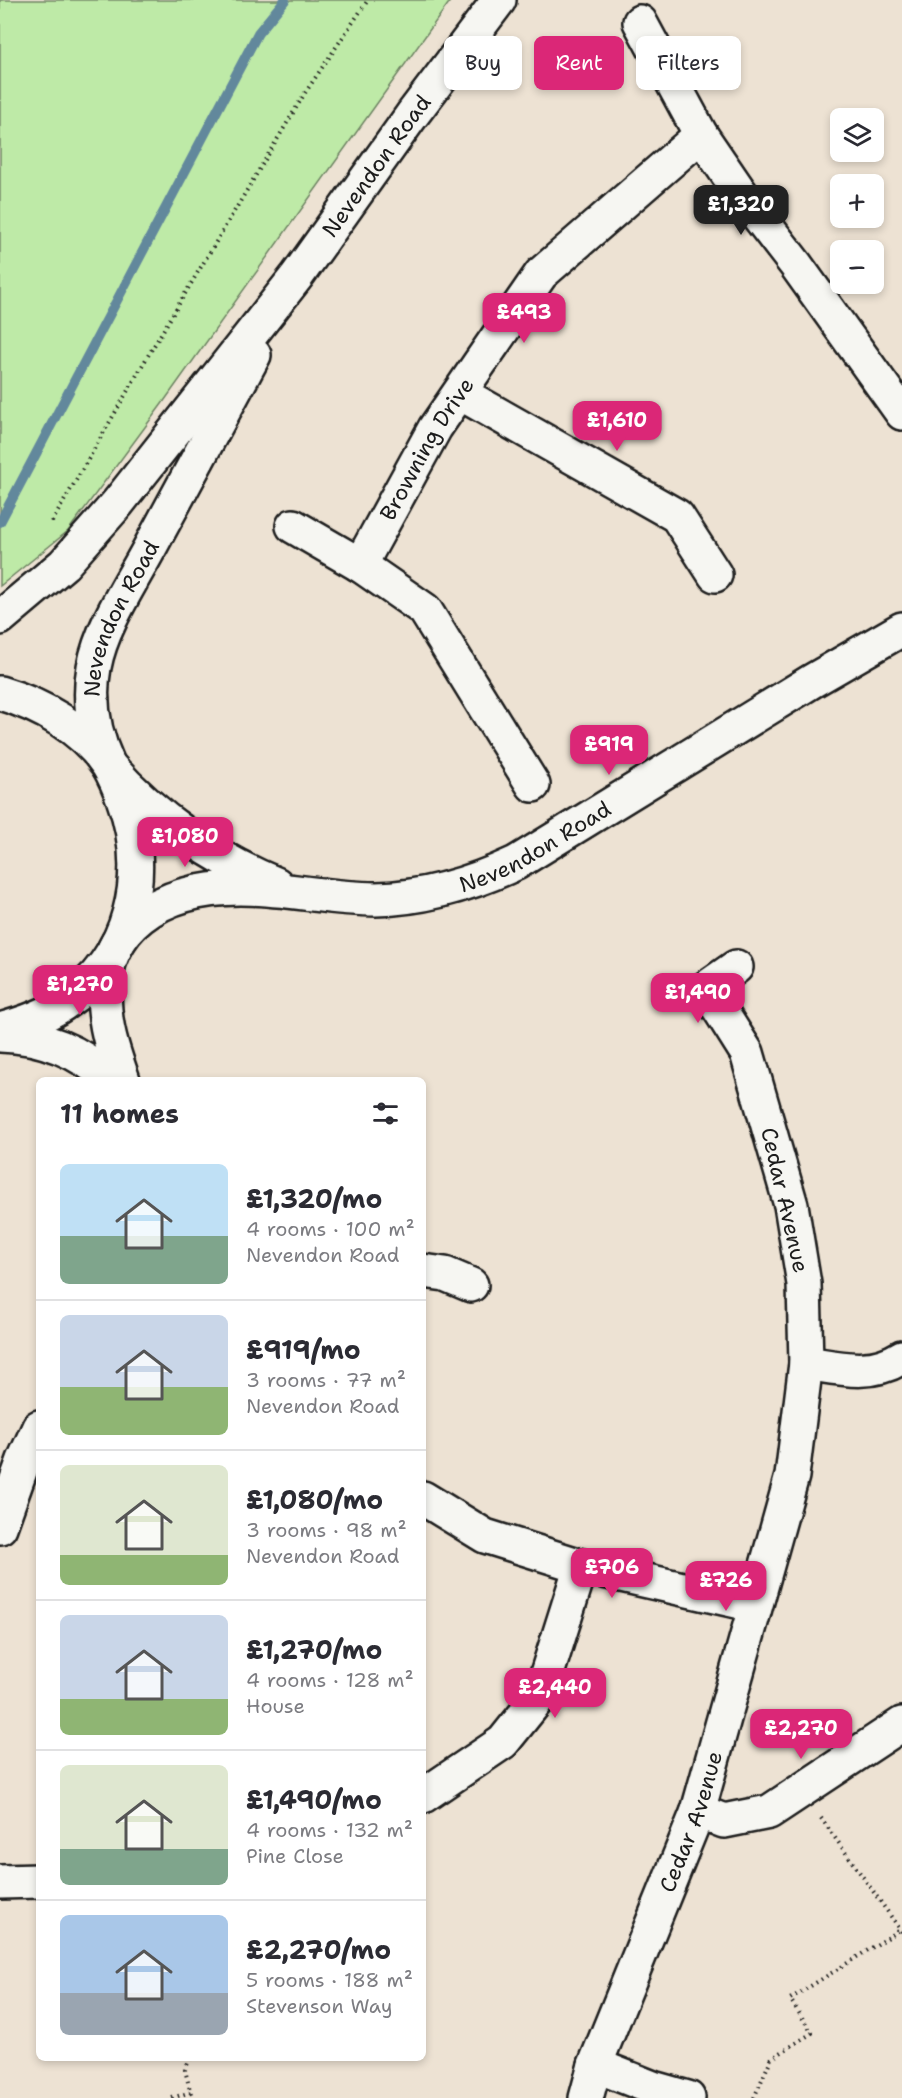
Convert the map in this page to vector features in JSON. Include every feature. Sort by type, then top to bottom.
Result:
[{"type":"street","name":"Nevendon Road","points":[[0,618],[47,580],[88,538],[297,276],[412,115],[499,0]]},
{"type":"street","points":[[640,22],[701,135],[742,195],[796,265],[902,413]]},
{"type":"street","name":"Browning Drive","points":[[360,565],[435,428],[541,274],[701,135]]},
{"type":"street","name":"Nevendon Road","points":[[297,276],[123,597],[98,651],[92,681],[93,714],[98,740],[108,764],[140,797],[198,842],[248,872],[299,892]]},
{"type":"street","points":[[460,393],[677,516],[715,575]]},
{"type":"street","points":[[293,526],[360,565],[425,609],[533,786]]},
{"type":"street","name":"Nevendon Road","points":[[113,949],[126,932],[146,914],[168,900],[200,891],[240,888],[375,899],[435,892],[487,876],[516,863],[802,687],[902,629]]},
{"type":"street","points":[[0,693],[24,701],[62,721],[81,736],[108,764],[127,808],[136,853],[133,903],[126,925],[99,970],[64,1004],[41,1017],[0,1032]]},
{"type":"street","points":[[113,949],[105,988],[105,1008],[112,1046],[122,1077]]},
{"type":"street","name":"Cedar Avenue","points":[[586,2098],[595,2065],[698,1810],[792,1476],[806,1363],[804,1284],[790,1205],[747,1053],[706,987],[736,967]]},
{"type":"street","points":[[0,1032],[33,1038],[74,1053],[96,1066],[108,1077]]},
{"type":"street","points":[[426,1271],[445,1274],[471,1285]]},
{"type":"street","points":[[806,1363],[855,1371],[888,1366],[902,1357]]},
{"type":"street","points":[[0,1527],[36,1434]]},
{"type":"street","points":[[426,1500],[485,1536],[581,1566],[754,1605]]},
{"type":"street","points":[[426,1794],[503,1742],[540,1696],[581,1566]]},
{"type":"street","points":[[698,1810],[724,1821],[769,1812],[902,1724]]},
{"type":"street","points":[[0,1882],[36,1881]]},
{"type":"street","points":[[595,2065],[653,2088],[688,2098]]},
{"type":"path","points":[[60,510],[149,354],[305,93],[368,0]]},
{"type":"path","points":[[754,2098],[771,2059],[812,2033],[790,1999],[901,1931],[802,1791]]},
{"type":"path","points":[[189,2061],[185,2070],[192,2098]]},
{"type":"path","points":[[172,2098],[191,2092]]},
{"type":"green space","points":[[0,0],[451,0],[162,404],[68,531],[0,586]]},
{"type":"waterway","points":[[0,522],[258,33],[285,0]]}]
